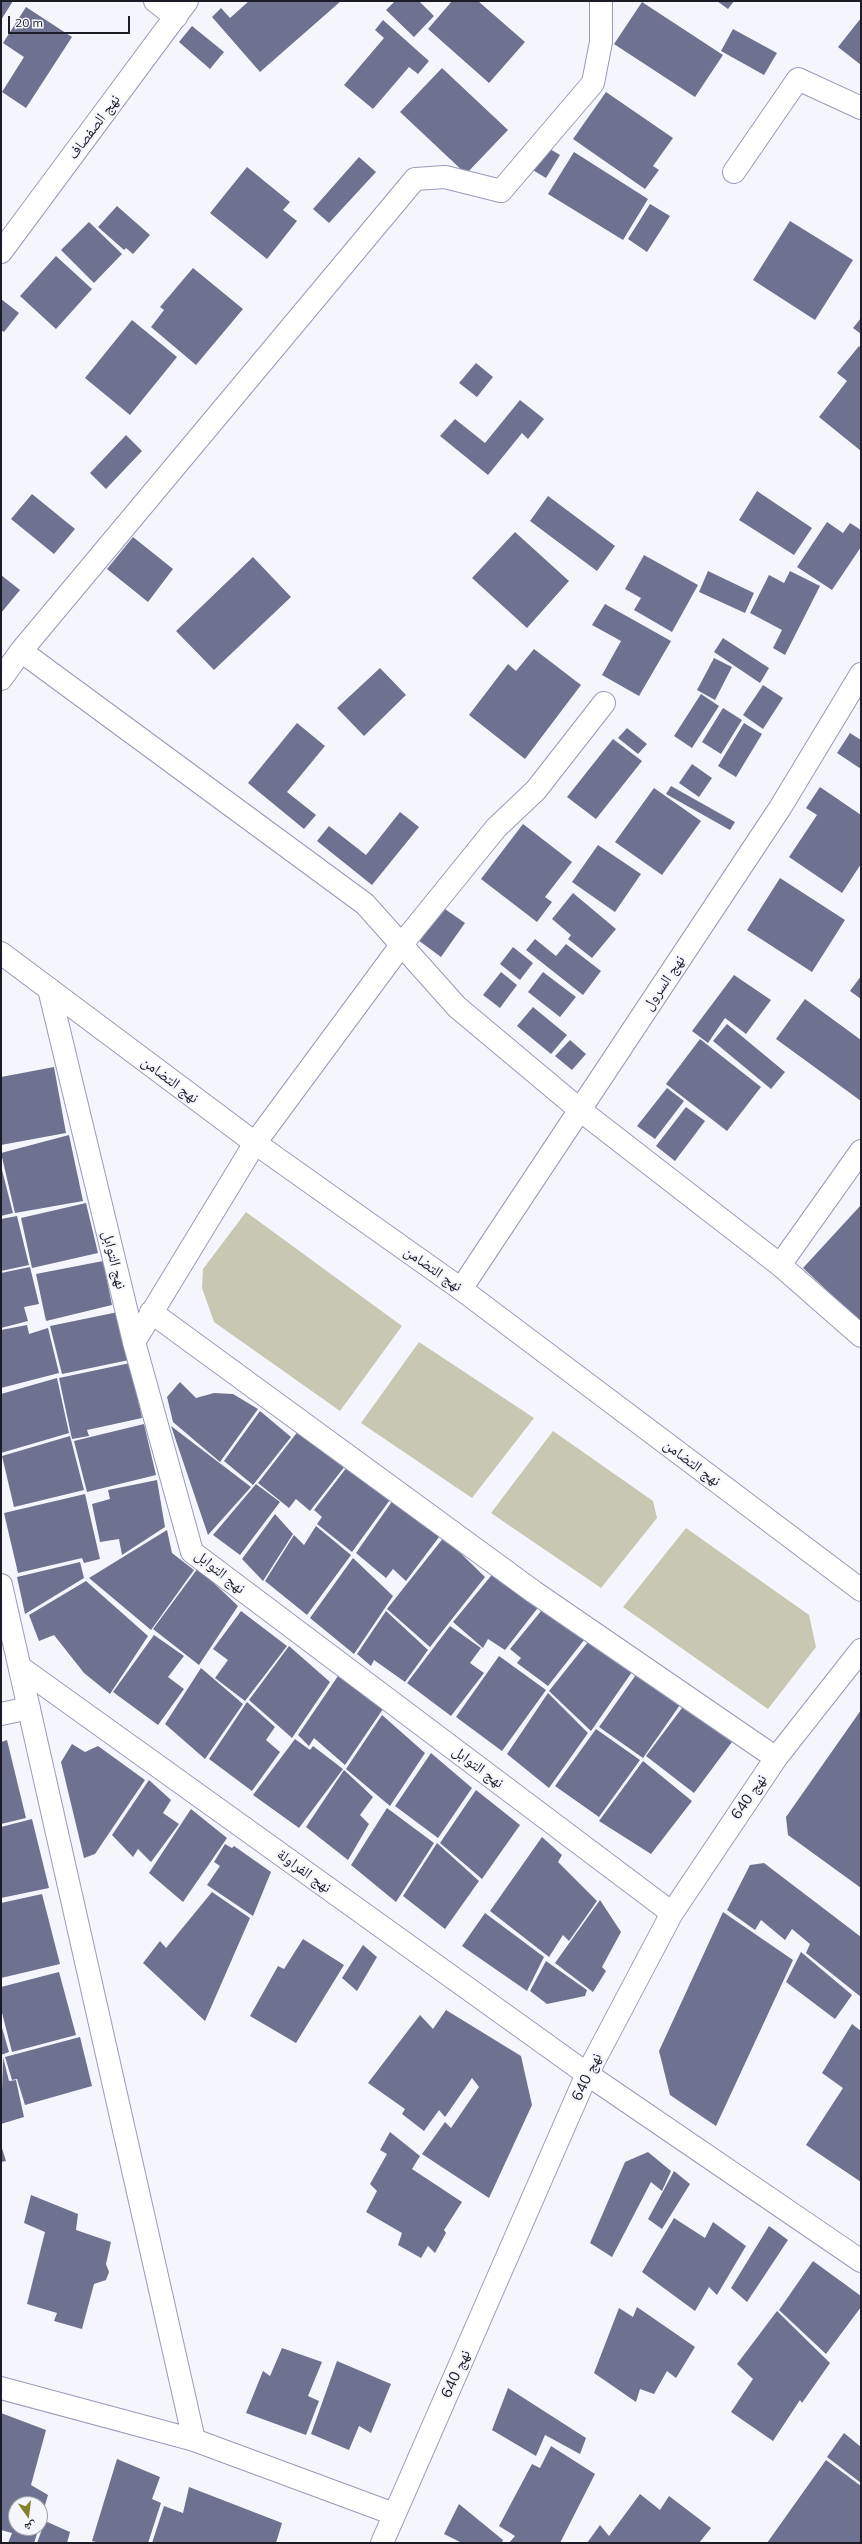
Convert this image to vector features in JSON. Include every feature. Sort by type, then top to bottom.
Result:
[{"type":"street","points":[[155,1],[181,9]]},
{"type":"street","points":[[1,679],[22,650],[415,179],[445,177],[501,191],[593,83],[601,42],[601,1]]},
{"type":"street","name":"نهج الصفصاف","points":[[1,252],[181,9]]},
{"type":"street","points":[[734,172],[798,79],[861,108]]},
{"type":"street","points":[[22,650],[365,904],[402,944],[456,1007],[580,1110],[780,1265],[861,1336]]},
{"type":"street","name":"نهج السرول","points":[[461,1288],[780,808],[861,674]]},
{"type":"street","points":[[134,1342],[254,1143],[402,944],[496,828],[536,790],[604,703]]},
{"type":"street","name":"نهج التضامن","points":[[1,953],[254,1143],[461,1288],[861,1590]]},
{"type":"street","name":"نهج التوابل","points":[[49,989],[134,1342],[192,1552],[672,1913]]},
{"type":"street","points":[[780,1265],[861,1151]]},
{"type":"street","points":[[151,1312],[534,1592],[776,1758]]},
{"type":"street","points":[[1,1585],[22,1668],[29,1708],[194,2440]]},
{"type":"street","name":"نهج 640","points":[[382,2543],[588,2074],[672,1913],[776,1758],[861,1650]]},
{"type":"street","name":"نهج الفراولة","points":[[22,1668],[588,2074],[861,2261]]},
{"type":"street","points":[[1,1714],[29,1708]]},
{"type":"street","points":[[1,2388],[194,2440],[394,2514]]},
{"type":"green space","points":[[246,1212],[402,1326],[340,1411],[214,1322],[202,1288],[203,1269]]},
{"type":"green space","points":[[419,1342],[534,1418],[472,1498],[361,1423]]},
{"type":"green space","points":[[553,1431],[653,1501],[657,1518],[601,1588],[491,1513]]},
{"type":"green space","points":[[686,1528],[809,1615],[816,1647],[768,1709],[623,1607]]},
{"type":"building","points":[[1,1],[13,1],[1,20]]},
{"type":"building","points":[[249,1],[341,1],[260,72],[212,17],[221,8],[230,18]]},
{"type":"building","points":[[395,1],[419,1],[434,16],[414,37],[386,10]]},
{"type":"building","points":[[452,1],[478,1],[525,42],[489,83],[428,29]]},
{"type":"building","points":[[717,1],[734,1],[728,9]]},
{"type":"building","points":[[642,2],[723,55],[695,97],[614,44]]},
{"type":"building","points":[[26,7],[72,37],[26,108],[2,92],[24,57],[3,43]]},
{"type":"building","points":[[861,18],[861,65],[838,47]]},
{"type":"building","points":[[383,20],[429,61],[418,74],[409,67],[373,109],[344,85],[384,38],[375,30]]},
{"type":"building","points":[[192,26],[224,52],[210,69],[179,42]]},
{"type":"building","points":[[733,29],[777,53],[764,75],[721,51]]},
{"type":"building","points":[[442,68],[508,130],[466,174],[400,112]]},
{"type":"building","points":[[606,92],[673,138],[653,166],[659,170],[645,189],[573,139]]},
{"type":"building","points":[[545,146],[560,155],[546,178],[531,169]]},
{"type":"building","points":[[574,152],[648,199],[623,240],[548,194]]},
{"type":"building","points":[[359,157],[376,172],[329,223],[313,209]]},
{"type":"building","points":[[247,167],[290,202],[283,210],[297,221],[267,259],[210,213]]},
{"type":"building","points":[[650,204],[670,216],[647,252],[628,239]]},
{"type":"building","points":[[117,206],[150,235],[133,254],[126,248],[124,250],[98,227]]},
{"type":"building","points":[[790,221],[853,260],[815,320],[753,280]]},
{"type":"building","points":[[89,222],[122,254],[94,283],[61,250]]},
{"type":"building","points":[[56,256],[92,289],[56,329],[20,296]]},
{"type":"building","points":[[193,268],[243,309],[196,365],[151,327],[164,310],[160,307]]},
{"type":"building","points":[[1,299],[19,313],[4,332],[1,330]]},
{"type":"building","points":[[861,318],[861,334],[853,328]]},
{"type":"building","points":[[132,320],[177,357],[130,415],[85,378]]},
{"type":"building","points":[[859,346],[861,348],[861,451],[819,417],[847,381],[837,373]]},
{"type":"building","points":[[476,363],[493,377],[477,397],[459,383]]},
{"type":"building","points":[[520,400],[544,419],[528,439],[522,433],[488,475],[440,436],[455,419],[485,443]]},
{"type":"building","points":[[126,435],[142,451],[106,489],[90,473]]},
{"type":"building","points":[[757,491],[812,528],[794,555],[739,520]]},
{"type":"building","points":[[32,494],[75,529],[54,554],[11,519]]},
{"type":"building","points":[[548,496],[615,546],[597,571],[530,521]]},
{"type":"building","points":[[827,522],[843,533],[850,523],[861,530],[861,547],[832,590],[797,567]]},
{"type":"building","points":[[515,532],[569,581],[527,628],[472,578]]},
{"type":"building","points":[[133,537],[173,569],[148,602],[107,569]]},
{"type":"building","points":[[644,555],[698,585],[672,632],[634,610],[641,598],[625,589]]},
{"type":"building","points":[[253,557],[291,597],[214,670],[176,631]]},
{"type":"building","points":[[708,571],[754,593],[745,613],[699,592]]},
{"type":"building","points":[[790,571],[820,586],[785,655],[773,648],[782,630],[750,613],[769,575],[784,583]]},
{"type":"building","points":[[1,575],[20,590],[1,613]]},
{"type":"building","points":[[605,604],[671,641],[639,696],[602,675],[621,641],[592,625]]},
{"type":"building","points":[[723,638],[769,668],[760,683],[714,652]]},
{"type":"building","points":[[534,649],[581,685],[525,759],[469,715],[508,664],[516,671]]},
{"type":"building","points":[[714,658],[732,667],[715,700],[697,690]]},
{"type":"building","points":[[380,668],[406,695],[364,736],[337,708]]},
{"type":"building","points":[[763,685],[783,698],[763,729],[743,715]]},
{"type":"building","points":[[701,694],[719,706],[692,748],[674,736]]},
{"type":"building","points":[[723,708],[742,720],[721,754],[702,742]]},
{"type":"building","points":[[297,723],[325,746],[287,792],[316,815],[304,829],[248,783]]},
{"type":"building","points":[[744,723],[762,734],[736,777],[718,766]]},
{"type":"building","points":[[627,728],[647,744],[638,754],[618,738]]},
{"type":"building","points":[[850,733],[861,740],[861,769],[837,753]]},
{"type":"building","points":[[613,739],[642,761],[596,819],[567,797]]},
{"type":"building","points":[[692,764],[712,778],[699,797],[679,783]]},
{"type":"building","points":[[671,786],[735,822],[730,830],[666,794]]},
{"type":"building","points":[[820,787],[861,815],[861,864],[842,893],[789,857],[817,815],[806,808]]},
{"type":"building","points":[[654,788],[701,821],[662,875],[615,842]]},
{"type":"building","points":[[400,812],[419,827],[372,885],[317,841],[329,826],[366,855]]},
{"type":"building","points":[[523,824],[572,862],[545,897],[552,902],[537,922],[481,879]]},
{"type":"building","points":[[598,845],[641,874],[615,912],[572,882]]},
{"type":"building","points":[[780,878],[845,920],[812,972],[747,930]]},
{"type":"building","points":[[573,893],[616,929],[592,958],[568,939],[571,935],[552,919]]},
{"type":"building","points":[[442,907],[465,923],[441,957],[418,940]]},
{"type":"building","points":[[535,939],[556,956],[566,944],[601,971],[583,995],[526,950]]},
{"type":"building","points":[[513,947],[533,963],[520,980],[500,964]]},
{"type":"building","points":[[501,972],[517,985],[500,1008],[483,995]]},
{"type":"building","points":[[543,972],[576,997],[560,1017],[528,992]]},
{"type":"building","points":[[734,975],[771,1000],[746,1034],[725,1018],[708,1043],[692,1031]]},
{"type":"building","points":[[861,976],[861,999],[850,991]]},
{"type":"building","points":[[805,999],[861,1040],[861,1101],[776,1039]]},
{"type":"building","points":[[533,1007],[567,1035],[551,1054],[517,1026]]},
{"type":"building","points":[[727,1024],[785,1072],[771,1089],[713,1041]]},
{"type":"building","points":[[700,1039],[761,1087],[727,1131],[666,1084]]},
{"type":"building","points":[[570,1040],[586,1054],[572,1070],[555,1056]]},
{"type":"building","points":[[54,1067],[66,1133],[1,1145],[1,1077]]},
{"type":"building","points":[[667,1088],[684,1101],[655,1139],[637,1126]]},
{"type":"building","points":[[686,1107],[705,1121],[675,1161],[656,1146]]},
{"type":"building","points":[[69,1135],[83,1201],[15,1213],[1,1153]]},
{"type":"building","points":[[1,1166],[13,1213],[1,1216]]},
{"type":"building","points":[[86,1203],[98,1253],[32,1268],[21,1218]]},
{"type":"building","points":[[861,1205],[861,1322],[803,1268]]},
{"type":"building","points":[[17,1216],[29,1265],[1,1271],[1,1219]]},
{"type":"building","points":[[103,1261],[112,1305],[46,1321],[36,1274]]},
{"type":"building","points":[[30,1267],[39,1304],[24,1307],[28,1321],[1,1328],[1,1273]]},
{"type":"building","points":[[118,1312],[129,1360],[62,1374],[50,1326]]},
{"type":"building","points":[[27,1325],[29,1334],[48,1328],[59,1373],[1,1388],[1,1330]]},
{"type":"building","points":[[130,1363],[142,1418],[87,1430],[89,1436],[72,1439],[59,1378]]},
{"type":"building","points":[[57,1378],[69,1433],[1,1453],[1,1394]]},
{"type":"building","points":[[180,1382],[196,1398],[214,1393],[233,1394],[258,1409],[220,1462],[173,1422],[167,1397]]},
{"type":"building","points":[[260,1411],[291,1437],[253,1485],[224,1461]]},
{"type":"building","points":[[144,1424],[156,1475],[87,1492],[74,1441]]},
{"type":"building","points":[[171,1426],[251,1487],[208,1535]]},
{"type":"building","points":[[299,1430],[345,1466],[310,1511],[296,1499],[289,1508],[258,1483]]},
{"type":"building","points":[[70,1436],[84,1490],[14,1507],[2,1456]]},
{"type":"building","points":[[347,1467],[392,1497],[352,1552],[317,1524],[322,1517],[314,1510]]},
{"type":"building","points":[[157,1480],[165,1527],[122,1555],[119,1539],[100,1542],[92,1504],[110,1499],[108,1490]]},
{"type":"building","points":[[256,1484],[280,1502],[240,1555],[213,1535]]},
{"type":"building","points":[[85,1494],[100,1559],[84,1563],[82,1558],[18,1573],[4,1513]]},
{"type":"building","points":[[393,1500],[442,1533],[406,1581],[393,1569],[386,1578],[356,1553]]},
{"type":"building","points":[[275,1514],[293,1534],[263,1581],[242,1559]]},
{"type":"building","points":[[316,1526],[351,1555],[307,1615],[265,1581],[294,1535],[304,1545]]},
{"type":"building","points":[[167,1530],[172,1553],[194,1570],[151,1630],[89,1578]]},
{"type":"building","points":[[444,1537],[485,1577],[430,1647],[387,1609]]},
{"type":"building","points":[[353,1558],[393,1596],[354,1654],[310,1618]]},
{"type":"building","points":[[80,1562],[84,1578],[25,1614],[17,1577]]},
{"type":"building","points":[[198,1568],[238,1606],[199,1665],[153,1629]]},
{"type":"building","points":[[495,1571],[540,1605],[505,1650],[488,1639],[483,1648],[453,1622]]},
{"type":"building","points":[[86,1581],[148,1636],[110,1694],[84,1673],[54,1635],[39,1641],[29,1615]]},
{"type":"building","points":[[546,1605],[588,1635],[548,1686],[517,1663],[521,1658],[510,1649]]},
{"type":"building","points":[[241,1611],[287,1646],[245,1701],[215,1678],[228,1660],[213,1649]]},
{"type":"building","points":[[386,1611],[428,1650],[405,1682],[374,1660],[371,1666],[357,1654]]},
{"type":"building","points":[[450,1626],[481,1648],[470,1663],[484,1673],[451,1716],[407,1683]]},
{"type":"building","points":[[154,1635],[184,1656],[168,1677],[184,1689],[158,1725],[113,1692]]},
{"type":"building","points":[[592,1637],[632,1672],[591,1731],[549,1691]]},
{"type":"building","points":[[289,1646],[330,1682],[292,1738],[249,1700]]},
{"type":"building","points":[[499,1656],[546,1690],[502,1751],[456,1717]]},
{"type":"building","points":[[201,1668],[243,1704],[205,1759],[165,1724]]},
{"type":"building","points":[[638,1672],[682,1702],[643,1758],[599,1727]]},
{"type":"building","points":[[340,1673],[383,1709],[345,1765],[314,1738],[309,1746],[298,1735]]},
{"type":"building","points":[[548,1693],[588,1733],[549,1788],[507,1754]]},
{"type":"building","points":[[247,1702],[275,1727],[266,1740],[280,1752],[252,1791],[209,1759]]},
{"type":"building","points":[[685,1704],[732,1742],[694,1793],[646,1756]]},
{"type":"building","points":[[861,1710],[861,1888],[788,1835],[786,1817]]},
{"type":"building","points":[[382,1715],[425,1753],[390,1806],[346,1769]]},
{"type":"building","points":[[596,1729],[640,1760],[599,1817],[555,1786]]},
{"type":"building","points":[[295,1739],[310,1750],[313,1746],[343,1769],[299,1828],[253,1795]]},
{"type":"building","points":[[7,1740],[26,1818],[1,1824],[1,1742]]},
{"type":"building","points":[[72,1744],[85,1752],[98,1746],[145,1780],[95,1854],[84,1858],[61,1762]]},
{"type":"building","points":[[431,1753],[472,1788],[438,1838],[395,1806]]},
{"type":"building","points":[[643,1761],[692,1801],[651,1854],[599,1821]]},
{"type":"building","points":[[344,1770],[373,1797],[360,1815],[369,1824],[348,1860],[306,1827]]},
{"type":"building","points":[[149,1780],[171,1800],[163,1813],[179,1824],[151,1862],[138,1849],[133,1857],[112,1835]]},
{"type":"building","points":[[476,1790],[520,1825],[482,1879],[440,1843]]},
{"type":"building","points":[[387,1808],[434,1843],[396,1902],[351,1865]]},
{"type":"building","points":[[191,1809],[227,1838],[183,1902],[149,1873]]},
{"type":"building","points":[[32,1819],[49,1888],[1,1898],[1,1827]]},
{"type":"building","points":[[542,1837],[562,1855],[558,1862],[597,1901],[569,1941],[563,1935],[549,1957],[490,1911]]},
{"type":"building","points":[[437,1843],[479,1881],[445,1929],[403,1896]]},
{"type":"building","points":[[225,1844],[232,1848],[234,1846],[271,1872],[253,1916],[207,1885],[220,1866],[214,1862]]},
{"type":"building","points":[[764,1863],[861,1937],[861,1997],[806,1953],[810,1944],[792,1929],[785,1940],[761,1920],[755,1930],[727,1910],[750,1865]]},
{"type":"building","points":[[212,1892],[250,1918],[205,2021],[143,1963],[160,1941],[166,1948]]},
{"type":"building","points":[[42,1894],[60,1964],[1,1978],[1,1903]]},
{"type":"building","points":[[600,1900],[621,1932],[602,1967],[606,1971],[593,1992],[555,1963]]},
{"type":"building","points":[[723,1912],[793,1960],[716,2126],[670,2095],[659,2051]]},
{"type":"building","points":[[485,1913],[544,1957],[527,1991],[462,1946]]},
{"type":"building","points":[[303,1939],[344,1965],[296,2043],[250,2016],[278,1966],[284,1969]]},
{"type":"building","points":[[363,1945],[377,1957],[357,1991],[342,1978]]},
{"type":"building","points":[[801,1952],[852,1995],[835,2019],[786,1982]]},
{"type":"building","points":[[546,1961],[587,1990],[585,1996],[547,2004],[530,1991]]},
{"type":"building","points":[[59,1972],[76,2035],[12,2052],[1,2009],[1,1987]]},
{"type":"building","points":[[446,2010],[521,2056],[532,2105],[489,2198],[422,2154],[445,2122],[451,2128],[479,2087],[472,2078],[445,2117],[439,2110],[424,2131],[402,2114],[405,2109],[368,2083],[420,2015],[433,2029]]},
{"type":"building","points":[[1,2024],[9,2052],[1,2055]]},
{"type":"building","points":[[852,2024],[861,2031],[861,2182],[806,2145],[843,2088],[822,2073]]},
{"type":"building","points":[[80,2037],[92,2086],[25,2105],[17,2079],[12,2080],[5,2057]]},
{"type":"building","points":[[3,2057],[9,2081],[16,2080],[24,2117],[1,2124]]},
{"type":"building","points":[[390,2132],[420,2156],[412,2169],[462,2202],[444,2230],[446,2233],[435,2253],[428,2246],[421,2258],[398,2245],[402,2233],[366,2212],[377,2191],[370,2184],[387,2154],[380,2150]]},
{"type":"building","points":[[1,2145],[6,2161],[1,2162]]},
{"type":"building","points":[[648,2152],[671,2171],[662,2191],[651,2182],[612,2257],[590,2243],[625,2162]]},
{"type":"building","points":[[674,2171],[690,2184],[662,2229],[648,2219]]},
{"type":"building","points":[[31,2195],[78,2214],[76,2230],[111,2242],[106,2264],[109,2272],[106,2280],[94,2284],[82,2329],[54,2321],[57,2313],[27,2304],[45,2232],[24,2223]]},
{"type":"building","points":[[674,2218],[705,2238],[713,2222],[746,2246],[717,2295],[709,2287],[695,2311],[642,2272]]},
{"type":"building","points":[[769,2226],[788,2240],[747,2302],[731,2288]]},
{"type":"building","points":[[813,2261],[861,2296],[861,2307],[826,2354],[779,2310]]},
{"type":"building","points":[[637,2307],[695,2347],[676,2378],[667,2371],[654,2394],[640,2389],[636,2402],[594,2373],[619,2308],[633,2317]]},
{"type":"building","points":[[777,2311],[830,2363],[802,2403],[800,2400],[773,2441],[731,2412],[753,2379],[737,2364]]},
{"type":"building","points":[[282,2348],[322,2362],[308,2396],[319,2401],[306,2435],[246,2413],[263,2371],[270,2376]]},
{"type":"building","points":[[337,2361],[391,2384],[371,2433],[359,2426],[349,2450],[311,2434]]},
{"type":"building","points":[[508,2388],[586,2438],[580,2454],[545,2435],[536,2456],[492,2430]]},
{"type":"building","points":[[1,2413],[46,2430],[31,2485],[48,2495],[8,2496],[8,2532],[1,2530]]},
{"type":"building","points":[[844,2433],[861,2447],[861,2483],[827,2457]]},
{"type":"building","points":[[551,2446],[595,2474],[560,2543],[509,2543],[515,2536],[499,2526],[532,2464],[540,2468]]},
{"type":"building","points":[[117,2459],[160,2477],[152,2499],[161,2503],[148,2543],[100,2543],[92,2541]]},
{"type":"building","points":[[826,2460],[861,2486],[861,2543],[767,2543]]},
{"type":"building","points":[[189,2487],[282,2523],[276,2543],[152,2543],[164,2506],[183,2513]]},
{"type":"building","points":[[640,2494],[660,2510],[669,2496],[711,2528],[699,2543],[587,2543],[600,2525],[609,2536]]},
{"type":"building","points":[[459,2504],[503,2540],[502,2543],[462,2543],[444,2534]]},
{"type":"building","points":[[48,2522],[70,2532],[67,2543],[37,2543],[40,2536],[48,2536]]},
{"type":"building","points":[[11,2536],[36,2536],[34,2543],[8,2543]]}]
